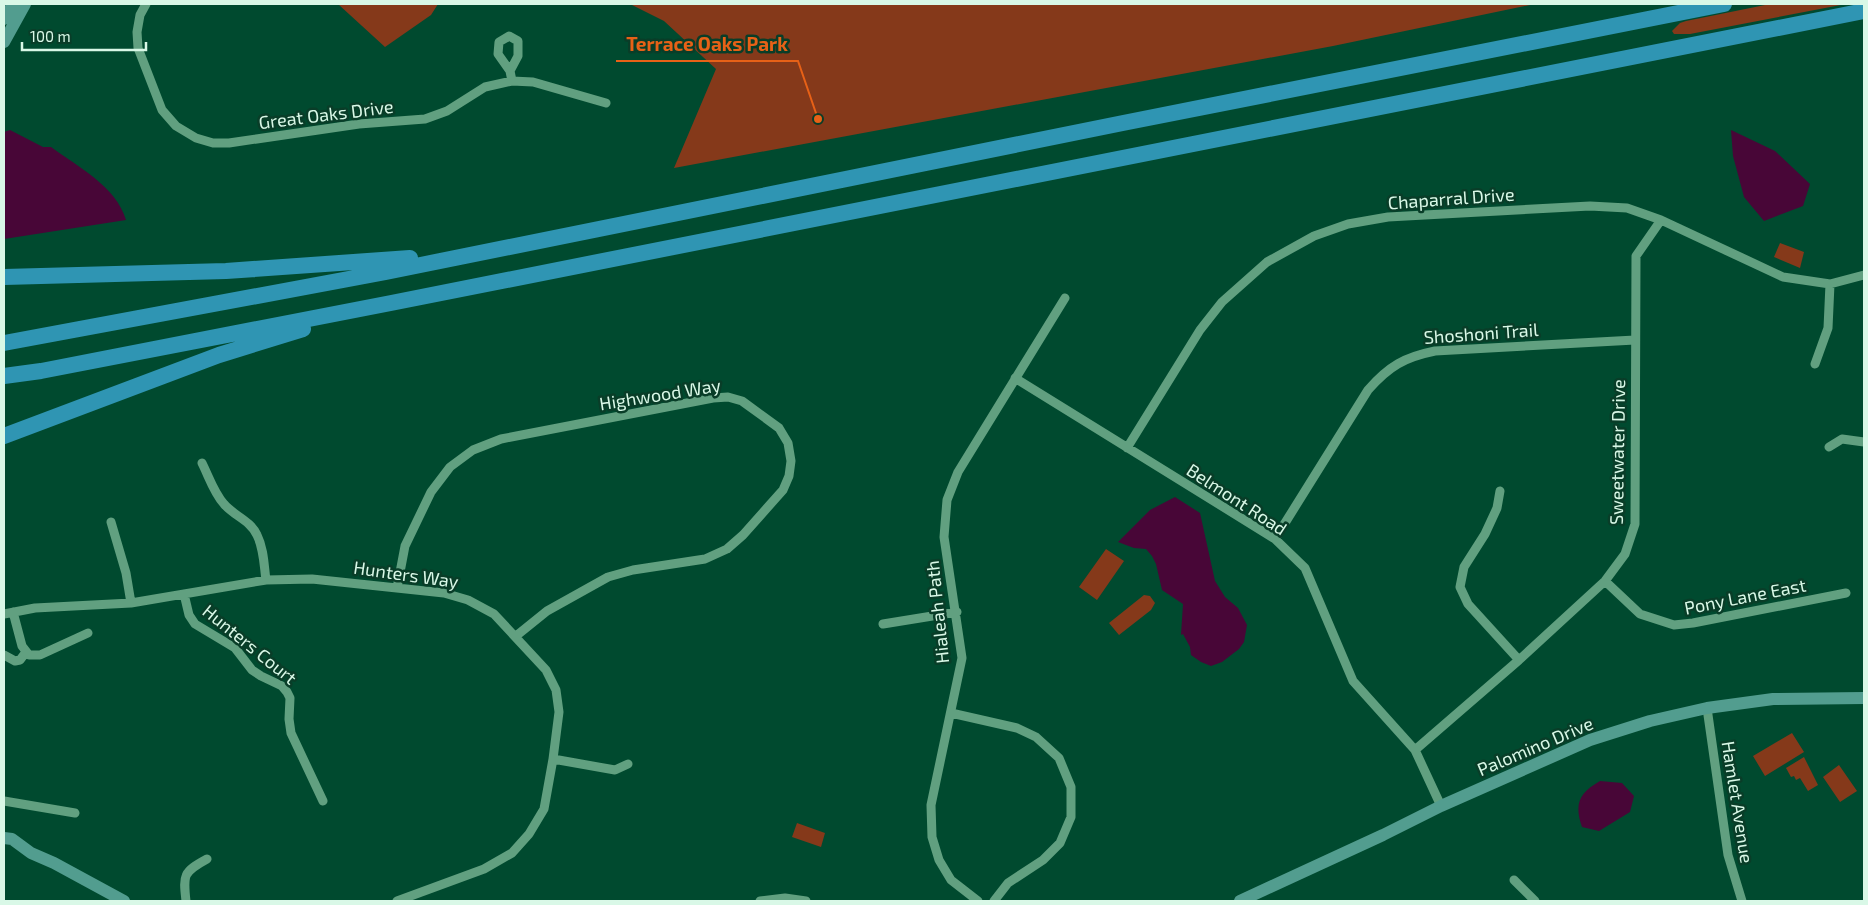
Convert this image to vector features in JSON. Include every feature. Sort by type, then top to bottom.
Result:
[{"type":"highway","points":[[4,343],[386,272],[1724,4]]},
{"type":"highway","points":[[4,376],[40,371],[391,303],[1864,11]]},
{"type":"highway","points":[[4,277],[226,271],[470,254]]},
{"type":"highway","points":[[4,436],[219,354],[391,303]]},
{"type":"street","points":[[4,19],[13,4]]},
{"type":"street","points":[[4,42],[25,4]]},
{"type":"street","name":"Great Oaks Drive","points":[[146,4],[140,15],[137,32],[138,48],[162,110],[176,126],[196,138],[213,143],[229,143],[359,124],[425,119],[447,111],[485,86],[512,82],[533,82],[606,103]]},
{"type":"street","points":[[510,71],[512,82]]},
{"type":"street","name":"Chaparral Drive","points":[[1127,448],[1200,330],[1222,302],[1267,262],[1314,236],[1348,224],[1388,217],[1590,206],[1626,208],[1662,220],[1784,277],[1830,284],[1864,275]]},
{"type":"street","name":"Sweetwater Drive","points":[[1415,750],[1519,660],[1605,581],[1625,554],[1635,524],[1636,256],[1662,220]]},
{"type":"street","points":[[1815,364],[1828,328],[1830,284]]},
{"type":"street","name":"Hialeah Path","points":[[978,901],[952,880],[939,860],[932,838],[931,805],[962,658],[957,612],[944,537],[947,500],[958,472],[1065,298]]},
{"type":"street","name":"Shoshoni Trail","points":[[1275,540],[1368,390],[1382,374],[1399,362],[1417,354],[1435,350],[1635,340]]},
{"type":"street","name":"Belmont Road","points":[[1015,378],[1275,540],[1305,568],[1353,681],[1415,750],[1441,806]]},
{"type":"street","name":"Highwood Way","points":[[397,588],[405,546],[431,492],[450,467],[473,450],[501,440],[713,398],[728,397],[742,401],[779,428],[788,443],[791,461],[789,476],[783,490],[744,535],[727,549],[705,559],[632,570],[608,577],[547,611],[516,636]]},
{"type":"street","points":[[1829,447],[1842,439],[1864,442]]},
{"type":"street","points":[[202,463],[222,502],[227,508],[245,520],[257,533],[261,544],[266,580]]},
{"type":"street","points":[[1500,491],[1497,508],[1485,534],[1464,567],[1460,587],[1468,604],[1519,660]]},
{"type":"street","points":[[112,522],[126,573],[131,603]]},
{"type":"street","name":"Hunters Way","points":[[8,613],[35,608],[131,603],[266,580],[312,579],[444,593],[468,600],[494,614],[546,670],[556,690],[559,712],[544,809],[530,834],[512,853],[484,869],[397,901]]},
{"type":"street","name":"Pony Lane East","points":[[1605,581],[1640,614],[1674,625],[1693,623],[1846,593]]},
{"type":"street","name":"Hunters Court","points":[[184,594],[189,615],[195,624],[235,648],[252,670],[260,676],[282,686],[287,692],[290,698],[289,719],[291,733],[323,802]]},
{"type":"street","points":[[883,624],[957,612]]},
{"type":"street","points":[[8,613],[22,646],[26,652],[34,656],[88,633]]},
{"type":"street","points":[[4,654],[15,661],[20,660],[26,652]]},
{"type":"street","name":"Palomino Drive","points":[[1240,901],[1441,806],[1590,740],[1650,721],[1707,708],[1773,699],[1864,698]]},
{"type":"street","name":"Hamlet Avenue","points":[[1707,708],[1728,855],[1742,901]]},
{"type":"street","points":[[951,713],[1017,728],[1036,737],[1059,758],[1071,787],[1071,817],[1060,843],[1043,860],[1008,882],[994,901]]},
{"type":"street","points":[[553,759],[615,770],[628,764]]},
{"type":"street","points":[[4,802],[75,813]]},
{"type":"street","points":[[4,838],[12,839],[31,853],[54,863],[124,901]]},
{"type":"street","points":[[186,901],[184,879],[192,867],[207,859]]},
{"type":"street","points":[[1514,880],[1535,901]]},
{"type":"street","points":[[760,901],[785,898],[806,901]]},
{"type":"shaded area","points":[[338,4],[438,4],[431,15],[385,47]]},
{"type":"shaded area","points":[[630,4],[1535,4],[1333,46],[674,168],[716,69],[664,21]]},
{"type":"shaded area","points":[[1770,4],[1846,4],[1690,34],[1674,34],[1672,31],[1680,23],[1686,21]]},
{"type":"shaded area","points":[[10,130],[43,147],[51,147],[95,178],[114,197],[126,220],[4,239],[4,132]]},
{"type":"shaded area","points":[[1731,130],[1775,151],[1810,184],[1803,206],[1764,221],[1744,197],[1733,156]]},
{"type":"shaded area","points":[[1780,243],[1804,252],[1800,268],[1774,257]]},
{"type":"shaded area","points":[[1175,497],[1200,513],[1215,581],[1225,597],[1238,608],[1247,625],[1244,642],[1239,649],[1222,662],[1211,666],[1191,655],[1190,647],[1183,634],[1181,635],[1183,604],[1162,590],[1156,564],[1152,556],[1146,549],[1134,548],[1118,542],[1150,510]]},
{"type":"shaded area","points":[[1106,549],[1124,561],[1097,600],[1079,587]]},
{"type":"shaded area","points":[[1144,595],[1150,596],[1155,603],[1151,610],[1119,635],[1109,623]]},
{"type":"shaded area","points":[[1792,733],[1804,752],[1765,776],[1753,756]]},
{"type":"shaded area","points":[[1804,757],[1818,785],[1808,791],[1800,778],[1796,780],[1794,776],[1791,777],[1786,768]]},
{"type":"shaded area","points":[[1839,765],[1857,791],[1840,802],[1823,777]]},
{"type":"shaded area","points":[[1600,781],[1622,783],[1634,796],[1630,812],[1599,831],[1582,827],[1578,812],[1583,795]]},
{"type":"shaded area","points":[[797,823],[825,833],[821,847],[792,837]]},
{"type":"place","name":"Terrace Oaks Park","points":[[818,119]]}]
